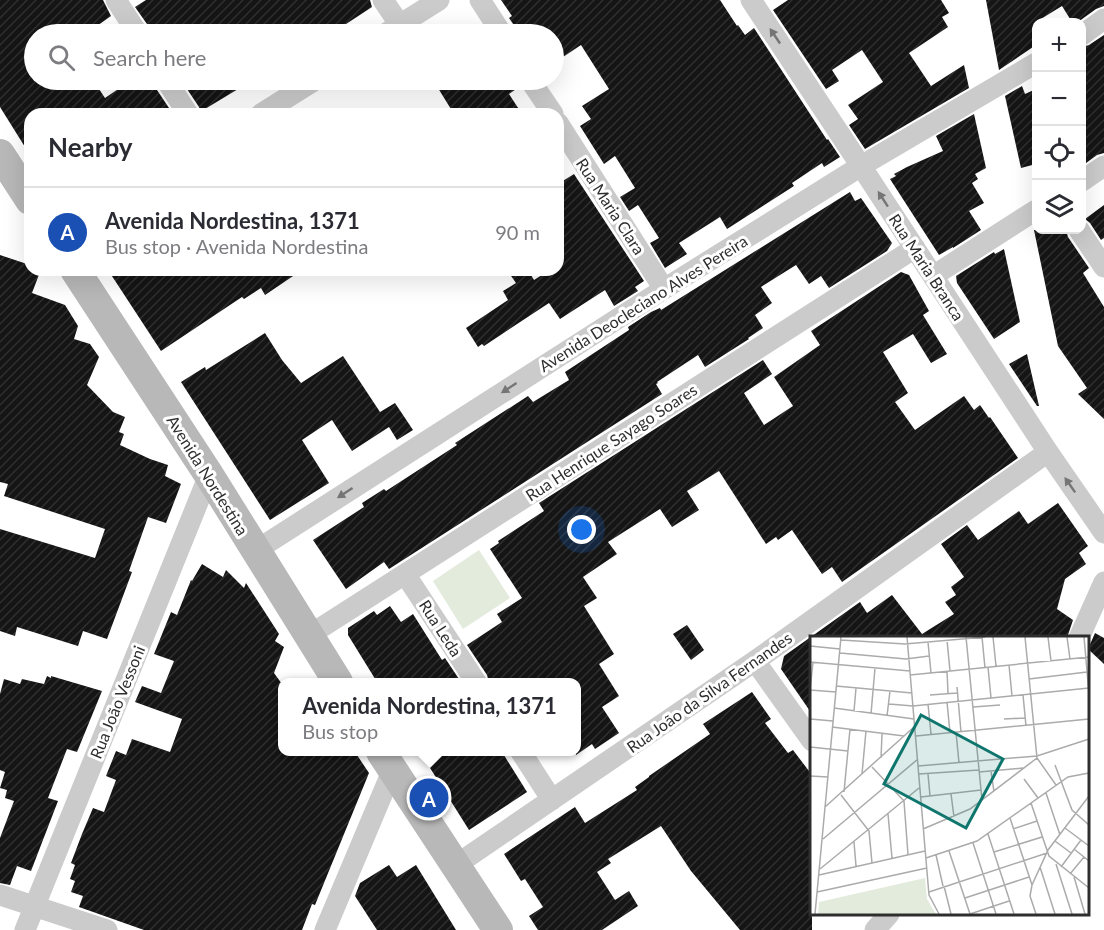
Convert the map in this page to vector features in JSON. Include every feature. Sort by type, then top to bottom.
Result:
[{"type":"main road","points":[[0,154],[24,191]]},
{"type":"main road","name":"Avenida Nordestina","points":[[79,276],[209,475],[335,678]]},
{"type":"main road","points":[[387,760],[498,930]]},
{"type":"street","points":[[116,0],[132,24]]},
{"type":"street","points":[[384,0],[390,24]]},
{"type":"street","points":[[401,24],[439,0]]},
{"type":"street","points":[[480,0],[496,24]]},
{"type":"street","name":"Rua Maria Branca","points":[[751,0],[1048,452],[1104,533]]},
{"type":"street","points":[[1086,31],[1104,19]]},
{"type":"street","name":"Avenida Deocleciano Alves Pereira","points":[[255,551],[664,289],[861,166],[1032,65]]},
{"type":"street","points":[[172,90],[184,108]]},
{"type":"street","points":[[271,108],[299,90]]},
{"type":"street","points":[[537,90],[549,108]]},
{"type":"street","name":"Rua Maria Clara","points":[[564,132],[664,289]]},
{"type":"street","points":[[1083,180],[1104,166]]},
{"type":"street","points":[[933,276],[1032,213]]},
{"type":"street","points":[[1082,234],[1104,267]]},
{"type":"street","name":"Rua Henrique Sayago Soares","points":[[308,636],[915,248]]},
{"type":"street","name":"Rua João da Silva Fernandes","points":[[456,865],[755,661],[1048,452]]},
{"type":"street","name":"Rua João Vessoni","points":[[25,930],[209,475]]},
{"type":"street","name":"Rua Leda","points":[[405,574],[473,678]]},
{"type":"street","points":[[1080,636],[1104,582]]},
{"type":"street","points":[[755,661],[810,738]]},
{"type":"street","points":[[524,756],[552,800]]},
{"type":"street","points":[[325,930],[387,760]]},
{"type":"street","points":[[0,895],[107,930]]},
{"type":"street","points":[[875,930],[888,915]]},
{"type":"green space","points":[[479,550],[510,598],[463,629],[433,581]]},
{"type":"building","points":[[0,0],[103,0],[111,16],[100,24],[24,24],[24,90],[100,90],[105,98],[117,90],[157,90],[169,108],[24,108],[24,145],[0,107]]},
{"type":"building","points":[[146,0],[370,0],[372,7],[346,24],[147,24],[135,7]]},
{"type":"building","points":[[501,0],[720,0],[745,35],[754,28],[840,157],[824,167],[822,163],[792,183],[794,186],[727,229],[720,217],[679,243],[687,254],[665,268],[650,243],[659,238],[638,205],[629,211],[620,197],[635,188],[615,156],[604,164],[580,126],[591,119],[582,106],[609,89],[581,45],[564,56],[564,24],[513,24],[509,18],[512,16]]},
{"type":"building","points":[[788,0],[941,0],[949,13],[942,17],[948,27],[909,53],[931,86],[964,65],[969,88],[865,149],[849,125],[858,119],[848,105],[883,82],[862,50],[832,70],[839,81],[826,89],[773,10]]},
{"type":"building","points":[[986,0],[1104,0],[1104,6],[1084,18],[1070,18],[1062,6],[1042,18],[1032,18],[1032,48],[999,70]]},
{"type":"building","points":[[1104,35],[1104,153],[1086,163],[1086,46]]},
{"type":"building","points":[[1022,86],[1025,94],[1032,91],[1032,165],[1021,168],[1005,96]]},
{"type":"building","points":[[188,90],[236,90],[207,108],[199,107]]},
{"type":"building","points":[[439,90],[515,90],[509,94],[518,108],[450,108]]},
{"type":"building","points":[[974,114],[986,168],[975,174],[978,179],[972,183],[984,203],[969,211],[981,230],[939,255],[890,179],[907,167],[943,151],[936,136]]},
{"type":"building","points":[[574,174],[644,281],[635,287],[638,291],[614,306],[605,290],[560,319],[549,303],[484,346],[482,344],[478,347],[466,328],[508,300],[503,291],[516,283],[511,276],[532,276],[534,280],[540,276],[564,276],[564,180]]},
{"type":"building","points":[[850,192],[855,201],[861,198],[892,243],[887,251],[829,288],[821,276],[809,284],[796,265],[761,287],[772,303],[755,315],[763,328],[749,339],[705,367],[698,355],[657,382],[662,394],[389,569],[384,562],[346,589],[313,540],[364,507],[362,503],[384,489],[386,491],[528,396],[533,402],[569,380],[565,372],[629,330],[628,327],[651,312],[660,308],[661,310]]},
{"type":"building","points":[[1104,205],[1104,238],[1101,240],[1086,218]]},
{"type":"building","points":[[1035,234],[1067,234],[1089,268],[1083,273],[1104,307],[1104,419],[1078,394],[1087,388],[1058,346]]},
{"type":"building","points":[[1004,249],[1020,322],[994,339],[957,283],[956,276],[994,252],[995,254]]},
{"type":"building","points":[[0,255],[24,263],[24,276],[38,276],[32,293],[65,305],[78,326],[74,339],[90,344],[99,357],[87,385],[113,412],[125,417],[119,432],[124,434],[120,445],[168,465],[165,476],[181,484],[166,523],[148,517],[129,571],[132,572],[107,639],[83,631],[78,646],[17,627],[15,636],[0,631],[0,529],[95,558],[105,529],[4,496],[8,484],[0,482]]},
{"type":"building","points":[[901,272],[909,275],[929,311],[923,315],[947,354],[931,363],[913,334],[883,352],[908,393],[895,402],[915,430],[964,396],[974,410],[980,405],[1018,458],[842,582],[832,567],[822,574],[792,530],[778,540],[776,537],[766,544],[719,471],[687,491],[699,510],[672,527],[660,509],[608,542],[617,554],[583,577],[597,598],[584,606],[614,654],[599,664],[619,696],[602,707],[619,733],[595,749],[592,744],[581,752],[581,678],[488,678],[467,645],[502,622],[497,614],[522,598],[490,549],[499,543],[498,541],[544,511],[539,503],[763,360],[772,374],[744,393],[764,425],[793,406],[774,377],[820,345],[811,331]]},
{"type":"building","points":[[112,276],[293,276],[265,295],[261,288],[244,299],[242,297],[161,351]]},
{"type":"building","points":[[265,333],[282,360],[301,383],[343,356],[380,412],[395,403],[413,430],[397,440],[389,427],[352,451],[332,420],[302,440],[329,483],[270,520],[181,382],[205,367],[206,370]]},
{"type":"building","points":[[1027,354],[1039,406],[1009,364]]},
{"type":"building","points":[[1058,503],[1088,546],[1079,553],[1086,564],[1065,579],[1057,609],[1073,620],[1068,636],[812,636],[860,602],[867,613],[892,595],[922,634],[954,614],[945,602],[956,595],[951,587],[964,577],[941,544],[967,525],[978,540],[1019,511],[1028,524]]},
{"type":"building","points":[[202,564],[223,577],[226,570],[244,588],[246,583],[279,634],[275,641],[284,647],[274,673],[278,678],[278,756],[358,756],[369,773],[315,905],[312,904],[302,930],[144,930],[79,907],[83,896],[71,892],[75,881],[70,879],[75,865],[71,863],[82,834],[93,808],[104,812],[116,780],[106,776],[116,751],[126,755],[132,739],[170,752],[182,719],[135,702],[142,686],[161,693],[174,661],[154,654],[171,612],[177,615]]},
{"type":"building","points":[[390,606],[401,622],[413,614],[442,660],[445,658],[458,678],[375,678],[348,635],[348,628],[374,611],[377,615]]},
{"type":"building","points":[[687,625],[704,650],[691,660],[673,634]]},
{"type":"building","points":[[1095,633],[1104,638],[1104,664],[1089,650]]},
{"type":"building","points":[[810,638],[810,711],[781,669],[784,656]]},
{"type":"building","points":[[47,676],[102,691],[77,752],[67,749],[48,798],[58,801],[31,871],[17,866],[10,885],[0,883],[0,838],[14,801],[5,798],[7,790],[0,788],[5,772],[0,770],[0,694],[4,679],[20,684],[22,679],[44,684]]},
{"type":"building","points":[[752,692],[771,719],[765,723],[788,753],[793,750],[810,772],[810,915],[812,915],[812,930],[740,930],[691,871],[661,826],[608,859],[611,863],[597,872],[615,900],[629,891],[638,906],[602,930],[538,930],[529,916],[543,907],[525,879],[521,881],[504,854],[575,807],[585,823],[637,790],[635,787],[649,776],[710,734],[703,724]]},
{"type":"building","points":[[423,756],[504,756],[527,792],[469,830]]},
{"type":"building","points":[[389,865],[397,877],[416,865],[456,930],[377,930],[355,896],[360,883]]},
{"type":"place","name":"Avenida Nordestina, 1371","points":[[429,798]]}]
